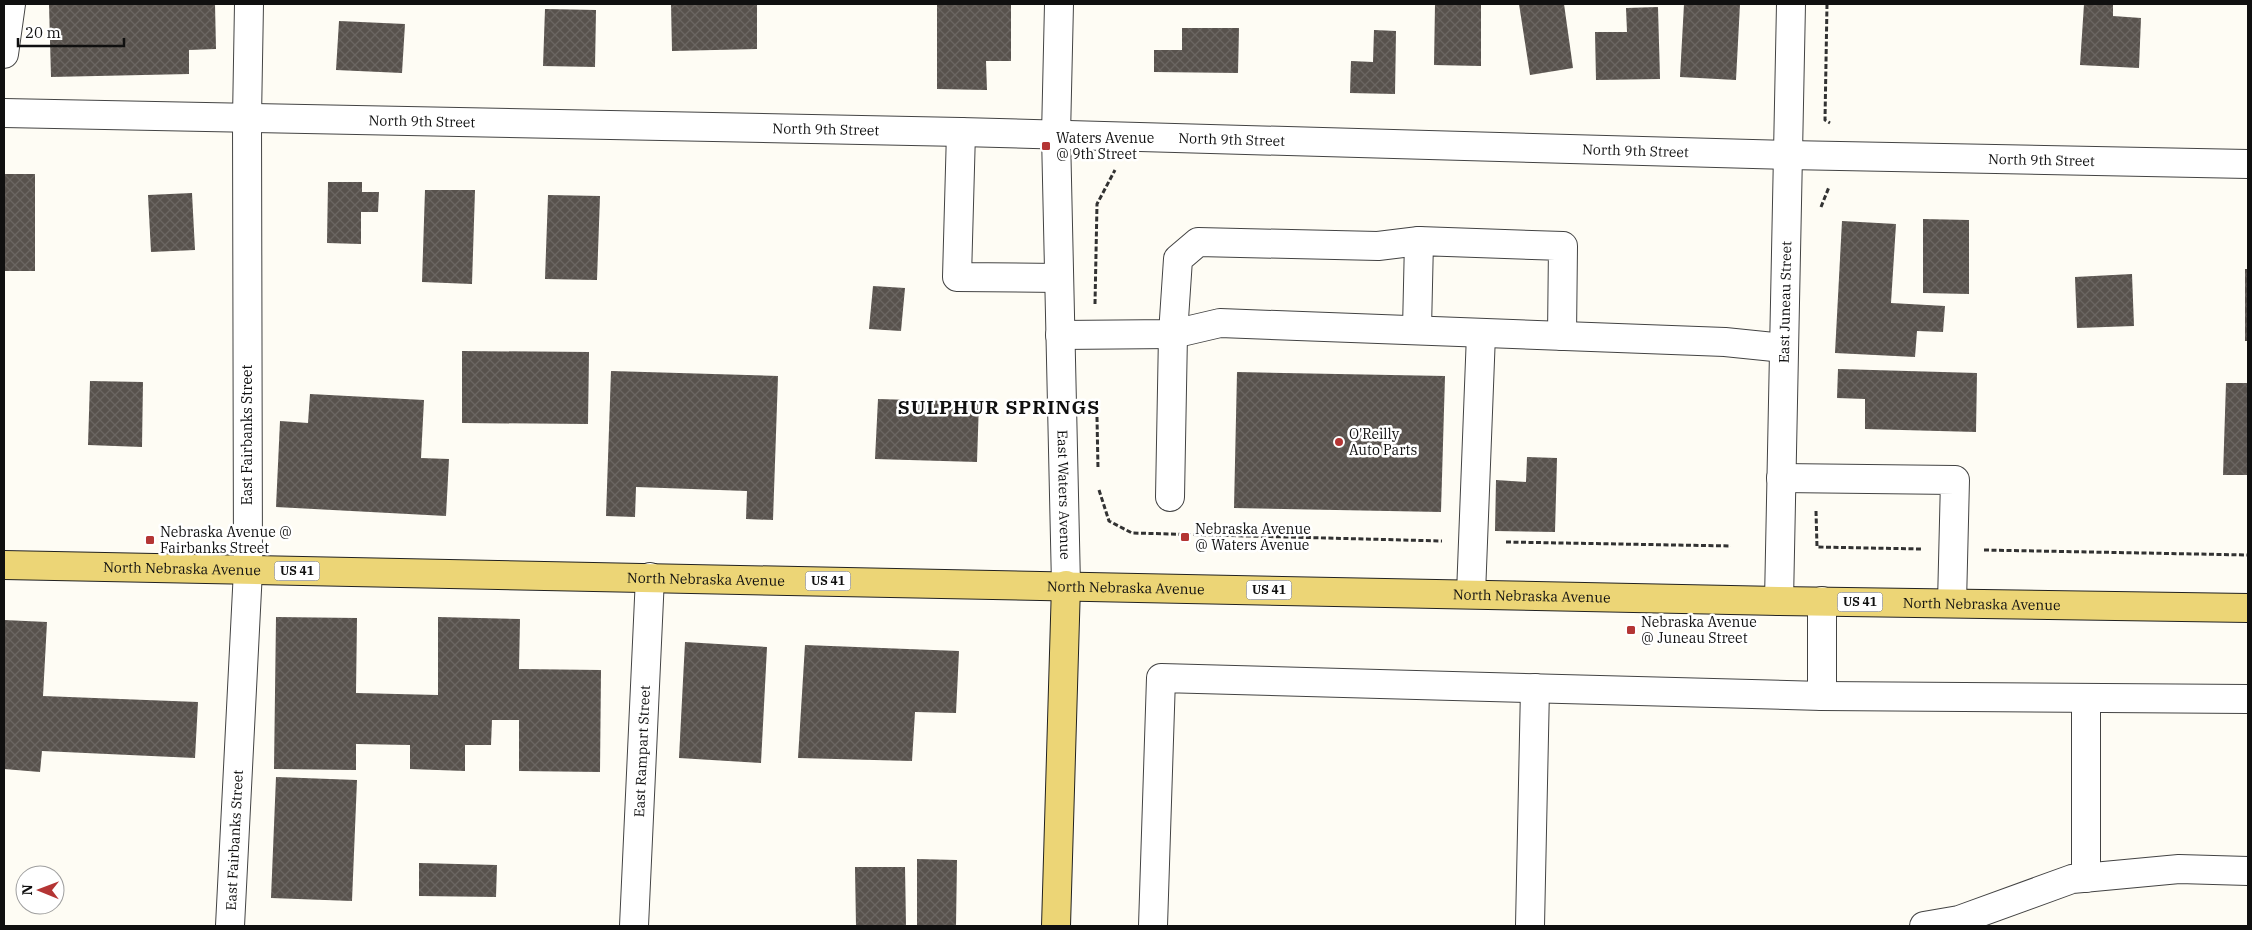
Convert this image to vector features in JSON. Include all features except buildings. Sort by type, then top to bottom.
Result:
[{"type":"main road","name":"North Nebraska Avenue","points":[[4,565],[1066,585],[1779,601],[2248,608]]},
{"type":"main road","name":"East Waters Avenue","points":[[1056,926],[1066,585]]},
{"type":"street","points":[[4,54],[12,4]]},
{"type":"street","name":"East Fairbanks Street","points":[[230,926],[248,570],[247,118],[249,4]]},
{"type":"street","name":"East Waters Avenue","points":[[1059,4],[1056,135],[1066,585]]},
{"type":"street","name":"East Juneau Street","points":[[1779,601],[1791,4]]},
{"type":"street","name":"North 9th Street","points":[[4,113],[960,132],[1788,156],[2248,164]]},
{"type":"street","points":[[960,132],[957,277],[1059,278]]},
{"type":"street","points":[[1170,497],[1173,334],[1178,259],[1198,242],[1378,246],[1419,241],[1563,246],[1562,336]]},
{"type":"street","points":[[1417,329],[1419,241]]},
{"type":"street","points":[[1060,335],[1173,334],[1220,323],[1725,342],[1784,348]]},
{"type":"street","points":[[1471,594],[1481,334]]},
{"type":"street","points":[[1781,478],[1955,480],[1952,603]]},
{"type":"street","name":"East Rampart Street","points":[[634,926],[650,577]]},
{"type":"street","points":[[1822,601],[1822,696]]},
{"type":"street","points":[[1153,926],[1161,678],[1822,696],[2248,699]]},
{"type":"street","points":[[1530,926],[1535,688]]},
{"type":"street","points":[[2086,698],[2086,878]]},
{"type":"street","points":[[1924,926],[1959,920],[2072,878],[2180,870],[2248,871]]},
{"type":"path","points":[[1825,120],[1827,4]]},
{"type":"place","name":"Waters Avenue @ 9th Street","points":[[1046,146]]},
{"type":"place","name":"O'Reilly Auto Parts","points":[[1339,442]]},
{"type":"place","name":"Nebraska Avenue @ Waters Avenue","points":[[1185,537]]},
{"type":"place","name":"Nebraska Avenue @ Fairbanks Street","points":[[150,540]]},
{"type":"place","name":"Nebraska Avenue @ Juneau Street","points":[[1631,630]]},
{"type":"district","name":"SULPHUR SPRINGS","points":[[999,407]]}]
